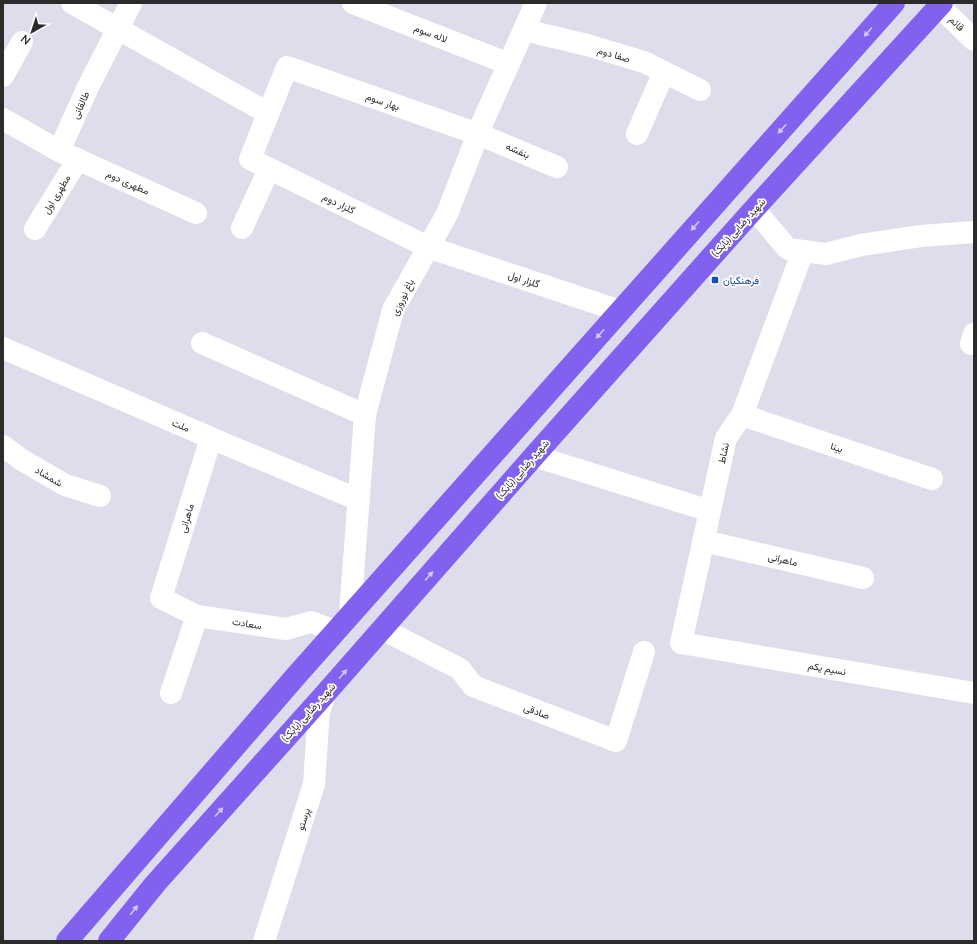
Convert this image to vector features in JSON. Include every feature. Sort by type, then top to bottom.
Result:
[{"type":"main road","points":[[68,941],[350,614],[894,3]]},
{"type":"main road","name":"شهید رضایی (بابک)","points":[[110,941],[155,884],[325,694],[534,456],[754,209],[940,5]]},
{"type":"street","points":[[72,3],[268,113]]},
{"type":"street","name":"طالقانی","points":[[68,155],[88,87],[131,3]]},
{"type":"street","name":"لاله سوم","points":[[353,3],[509,64]]},
{"type":"street","name":"باغ نوروزی","points":[[350,614],[365,415],[393,310],[447,214],[478,134],[536,3]]},
{"type":"street","name":"قائم","points":[[940,5],[974,40]]},
{"type":"street","name":"صفا دوم","points":[[524,30],[587,45],[644,62],[700,90]]},
{"type":"street","points":[[3,76],[22,42]]},
{"type":"street","name":"بهار سوم","points":[[268,113],[286,67],[478,134]]},
{"type":"street","points":[[637,134],[664,72]]},
{"type":"street","name":"گلزار دوم","points":[[268,113],[250,159],[428,247]]},
{"type":"street","points":[[3,118],[68,155]]},
{"type":"street","name":"بنفشه","points":[[478,134],[557,167]]},
{"type":"street","name":"مطهری دوم","points":[[68,155],[196,213]]},
{"type":"street","name":"مطهری اول","points":[[35,229],[68,155]]},
{"type":"street","points":[[242,228],[269,169]]},
{"type":"street","points":[[754,209],[788,249],[826,254],[861,245],[921,236],[974,232]]},
{"type":"street","name":"گلزار اول","points":[[428,247],[620,311]]},
{"type":"street","name":"نشاط","points":[[681,643],[726,438],[742,416],[802,250]]},
{"type":"street","points":[[202,343],[365,415]]},
{"type":"street","name":"ملت","points":[[3,348],[210,438],[359,500]]},
{"type":"street","name":"بینا","points":[[742,416],[932,479]]},
{"type":"street","name":"ماهرانی","points":[[161,598],[210,438]]},
{"type":"street","name":"شمشاد","points":[[3,446],[22,460],[65,485],[100,496]]},
{"type":"street","points":[[534,456],[710,511]]},
{"type":"street","name":"ماهرانی","points":[[704,541],[863,578]]},
{"type":"street","name":"سعادت","points":[[161,598],[197,616],[286,629],[311,622],[336,631]]},
{"type":"street","points":[[171,693],[197,616]]},
{"type":"street","name":"صادقی","points":[[382,629],[460,669],[473,686],[616,741],[644,652]]},
{"type":"street","name":"نسیم یکم","points":[[681,643],[974,693]]},
{"type":"street","name":"پرستو","points":[[264,941],[314,784],[320,711],[325,694]]},
{"type":"place","name":"فرهنگیان","points":[[715,280]]}]
